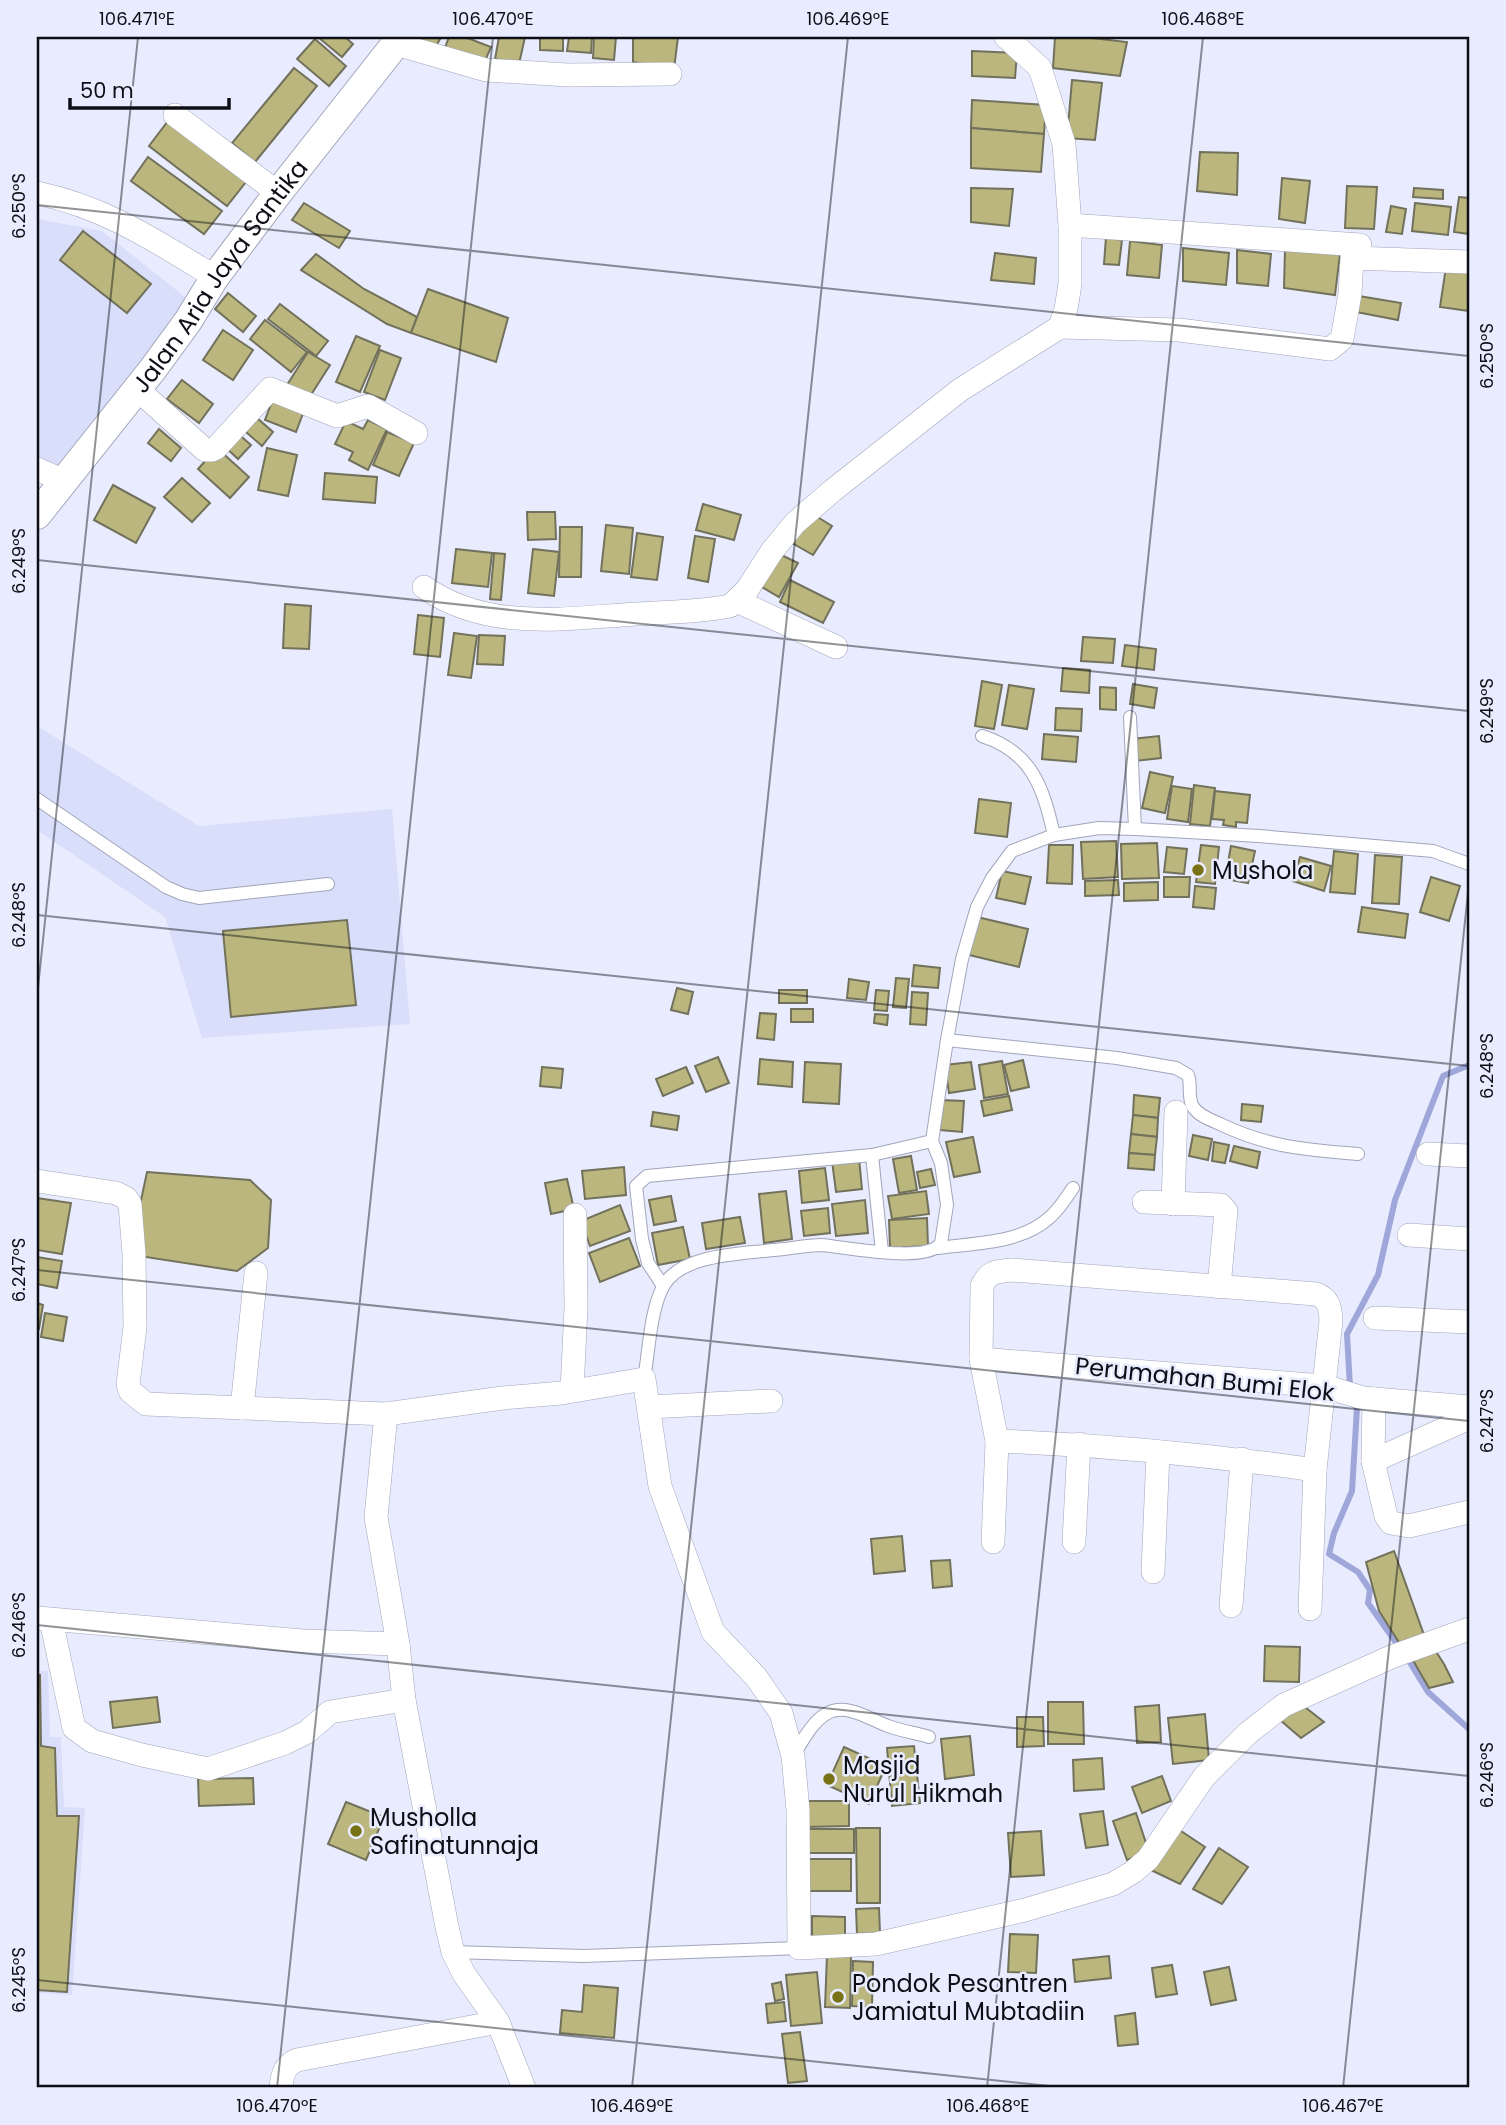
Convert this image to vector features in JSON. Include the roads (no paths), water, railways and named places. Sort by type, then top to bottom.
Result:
[{"type":"street","points":[[1006,37],[1040,68],[1063,145],[1070,225],[1070,284],[1060,327]]},
{"type":"street","points":[[398,40],[486,70],[568,75],[670,74]]},
{"type":"street","name":"Jalan Aria Jaya Santika","points":[[37,515],[188,321],[215,277],[278,193],[398,40]]},
{"type":"street","points":[[175,115],[278,193]]},
{"type":"street","points":[[37,192],[81,204],[124,222],[215,277]]},
{"type":"street","points":[[1070,225],[1360,245]]},
{"type":"street","points":[[424,587],[442,600],[472,612],[501,618],[549,620],[722,608],[737,601],[795,523],[823,499],[960,390],[1037,339],[1060,327],[1179,330],[1330,349],[1342,340],[1350,294],[1352,258],[1469,262]]},
{"type":"street","points":[[136,388],[205,450],[216,448],[270,389],[337,416],[368,406],[416,433]]},
{"type":"street","points":[[37,469],[64,481]]},
{"type":"street","points":[[737,601],[836,646]]},
{"type":"street","points":[[1173,1204],[1176,1112]]},
{"type":"street","points":[[1428,1154],[1469,1156]]},
{"type":"street","points":[[37,1181],[116,1193],[126,1198],[130,1204],[135,1327],[128,1384],[130,1391],[146,1404],[386,1414],[572,1391],[644,1379],[660,1486],[713,1632],[756,1677],[781,1713],[793,1756],[798,1810],[799,1948],[876,1944],[1025,1910],[1112,1884],[1133,1872],[1147,1859],[1204,1777],[1248,1733],[1284,1705],[1391,1657],[1469,1629]]},
{"type":"street","points":[[1144,1202],[1221,1205],[1226,1211],[1219,1287]]},
{"type":"street","points":[[572,1391],[576,1307],[575,1214]]},
{"type":"street","points":[[1409,1236],[1469,1239]]},
{"type":"street","points":[[993,1542],[997,1441],[981,1359],[982,1286],[986,1277],[995,1272],[1012,1270],[1316,1294],[1324,1297],[1330,1307],[1332,1389],[1315,1470],[1310,1609]]},
{"type":"street","points":[[242,1408],[256,1273]]},
{"type":"street","points":[[1375,1318],[1469,1322]]},
{"type":"street","name":"Perumahan Bumi Elok","points":[[981,1359],[1332,1389],[1369,1398],[1469,1407]]},
{"type":"street","points":[[1369,1398],[1373,1461],[1386,1516],[1391,1523],[1409,1526],[1469,1512]]},
{"type":"street","points":[[649,1407],[771,1401]]},
{"type":"street","points":[[386,1414],[376,1517],[398,1644],[404,1700],[453,1952],[464,1974],[498,2022],[524,2088]]},
{"type":"street","points":[[1373,1461],[1469,1418]]},
{"type":"street","points":[[997,1441],[1079,1444],[1242,1459],[1315,1470]]},
{"type":"street","points":[[1074,1542],[1079,1444]]},
{"type":"street","points":[[1153,1572],[1158,1452]]},
{"type":"street","points":[[1231,1606],[1242,1459]]},
{"type":"street","points":[[398,1644],[303,1641],[44,1619],[74,1728],[92,1741],[142,1755],[208,1769],[285,1743],[307,1732],[330,1712],[404,1700]]},
{"type":"street","points":[[281,2088],[284,2071],[289,2064],[297,2060],[498,2022]]},
{"type":"lane","points":[[1130,717],[1135,829]]},
{"type":"lane","points":[[982,736],[1009,747],[1034,774],[1046,800],[1054,835]]},
{"type":"lane","points":[[37,799],[166,887],[182,894],[199,898],[328,884]]},
{"type":"lane","points":[[938,1248],[947,1205],[941,1163],[932,1141],[962,959],[977,907],[992,878],[1012,851],[1054,835],[1099,828],[1135,829],[1266,836],[1433,851],[1469,864]]},
{"type":"lane","points":[[947,1040],[1104,1057],[1176,1068],[1188,1075],[1191,1103],[1204,1117],[1240,1134],[1275,1145],[1358,1154]]},
{"type":"lane","points":[[663,1286],[648,1263],[642,1239],[636,1186],[647,1176],[872,1155],[932,1141]]},
{"type":"lane","points":[[872,1155],[882,1252]]},
{"type":"lane","points":[[644,1379],[654,1316],[663,1286],[672,1275],[691,1264],[712,1258],[819,1245],[882,1252],[930,1251],[1010,1238],[1032,1230],[1047,1220],[1073,1188]]},
{"type":"lane","points":[[793,1756],[824,1714],[834,1710],[846,1709],[888,1726],[929,1737]]},
{"type":"lane","points":[[453,1952],[584,1956],[799,1948]]},
{"type":"waterway","points":[[1350,1387],[1347,1334],[1378,1275],[1395,1200],[1443,1076],[1469,1065]]},
{"type":"waterway","points":[[1354,1404],[1357,1408],[1352,1491],[1334,1533],[1329,1554],[1358,1572],[1370,1590],[1368,1603],[1397,1644]]},
{"type":"waterway","points":[[1406,1656],[1428,1692],[1469,1729]]},
{"type":"place","name":"Mushola","points":[[1198,870]]},
{"type":"place","name":"Masjid Nurul Hikmah","points":[[829,1779]]},
{"type":"place","name":"Musholla Safinatunnaja","points":[[356,1831]]},
{"type":"place","name":"Pondok Pesantren Jamiatul Mubtadiin","points":[[838,1997]]}]
